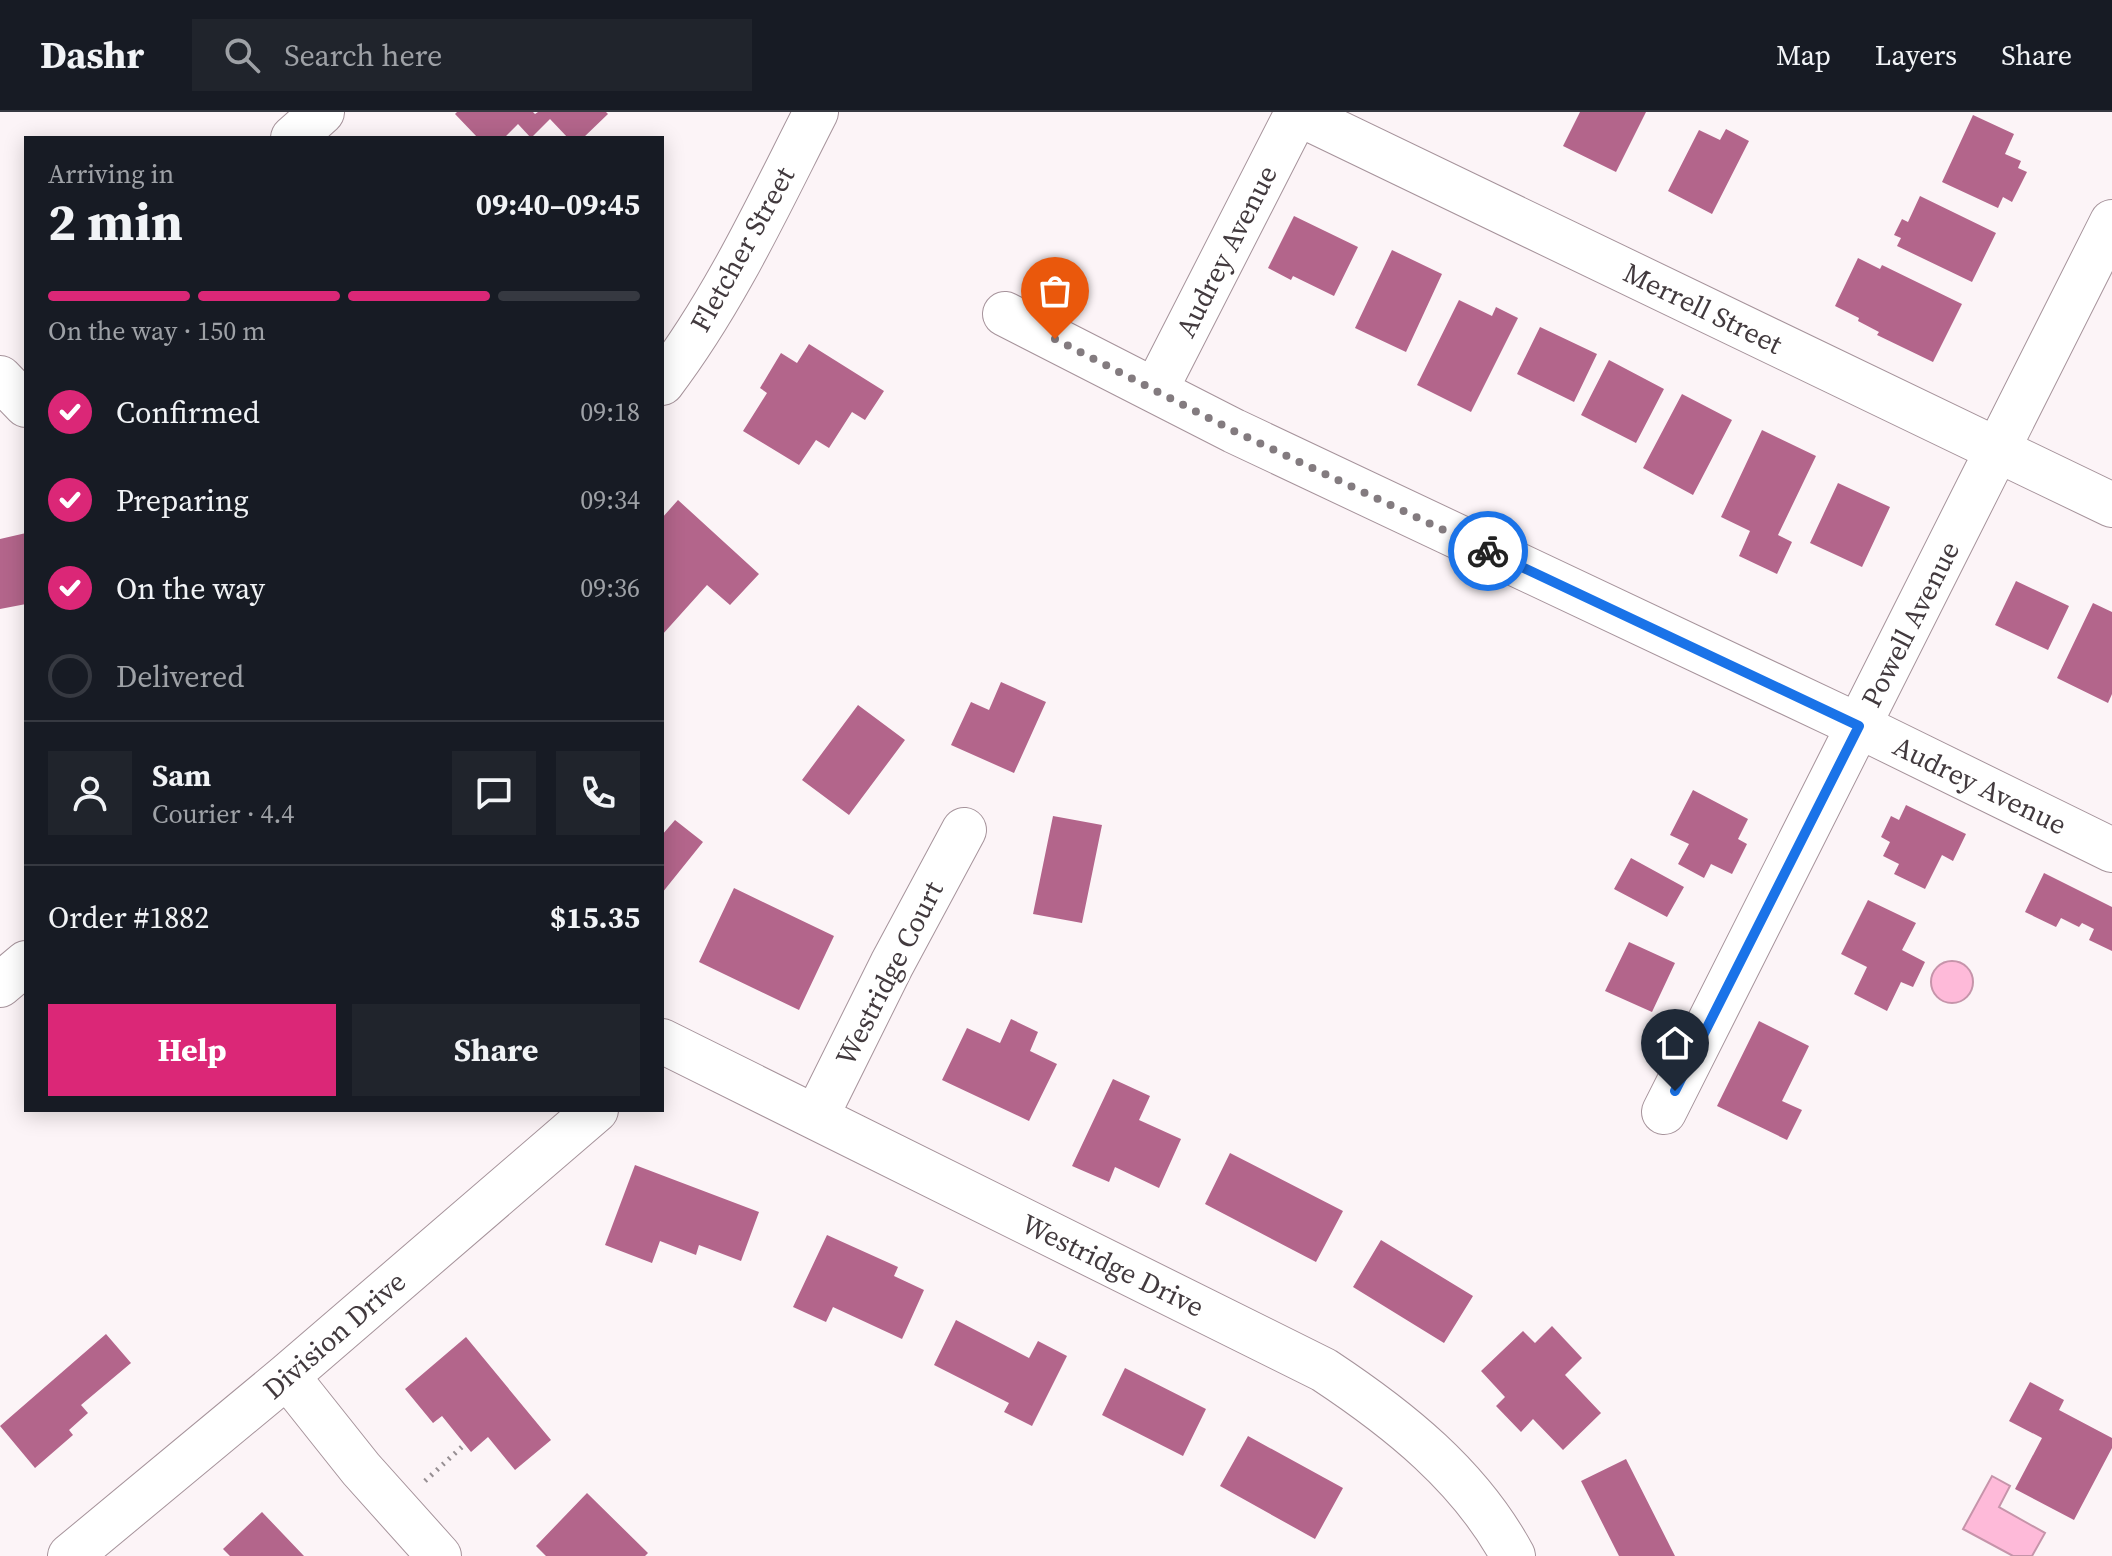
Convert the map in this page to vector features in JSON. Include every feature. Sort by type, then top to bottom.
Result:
[{"type":"street","points":[[295,136],[322,112]]},
{"type":"street","name":"Fletcher Street","points":[[664,380],[726,286],[816,112]]},
{"type":"street","name":"Audrey Avenue","points":[[1156,389],[1296,112]]},
{"type":"street","name":"Merrell Street","points":[[1296,112],[2112,505]]},
{"type":"street","name":"Powell Avenue","points":[[1664,1112],[2112,222]]},
{"type":"street","name":"Audrey Avenue","points":[[1005,314],[1234,431],[1859,726],[2112,850]]},
{"type":"street","name":"Westridge Court","points":[[816,1117],[892,964],[964,830]]},
{"type":"street","points":[[0,985],[24,965]]},
{"type":"street","name":"Westridge Drive","points":[[665,1047],[816,1117],[1324,1370],[1380,1407],[1421,1442],[1467,1490],[1513,1556]]},
{"type":"street","name":"Division Drive","points":[[70,1556],[287,1376],[594,1112]]},
{"type":"street","points":[[287,1376],[439,1556]]},
{"type":"path","points":[[396,1508],[465,1444]]},
{"type":"shaded area","points":[[1952,961],[1967,967],[1973,982],[1967,997],[1952,1003],[1937,997],[1931,982],[1937,967]]},
{"type":"shaded area","points":[[1992,1476],[2010,1486],[1999,1507],[2045,1533],[2032,1556],[2013,1556],[1963,1529]]},
{"type":"building","points":[[1580,112],[1646,112],[1616,172],[1563,146]]},
{"type":"building","points":[[455,114],[608,114],[585,136],[566,136],[550,119],[533,136],[529,136],[518,124],[506,136],[476,136]]},
{"type":"building","points":[[1973,115],[2014,134],[2005,154],[2021,161],[2018,168],[2027,172],[2012,202],[2003,197],[1998,208],[1942,182]]},
{"type":"building","points":[[1726,129],[1749,141],[1712,214],[1668,191],[1699,130],[1720,140]]},
{"type":"building","points":[[1920,196],[1996,233],[1972,282],[1897,246],[1901,238],[1894,235],[1902,219],[1908,222]]},
{"type":"building","points":[[1294,216],[1358,247],[1334,296],[1268,268]]},
{"type":"building","points":[[1392,250],[1442,274],[1406,352],[1355,328]]},
{"type":"building","points":[[1858,258],[1880,269],[1882,265],[1962,304],[1933,362],[1877,335],[1879,332],[1858,321],[1859,318],[1835,306]]},
{"type":"building","points":[[1459,300],[1492,316],[1496,307],[1518,318],[1471,412],[1417,385]]},
{"type":"building","points":[[1540,327],[1597,354],[1574,402],[1517,374]]},
{"type":"building","points":[[809,344],[884,391],[865,420],[852,412],[829,448],[816,440],[799,465],[743,431],[767,393],[760,388],[781,353],[797,363]]},
{"type":"building","points":[[1609,360],[1664,389],[1636,443],[1581,415]]},
{"type":"building","points":[[1682,394],[1732,420],[1693,495],[1643,468]]},
{"type":"building","points":[[1762,430],[1816,456],[1778,535],[1792,542],[1777,574],[1739,556],[1750,531],[1721,517]]},
{"type":"building","points":[[1838,483],[1890,507],[1862,567],[1810,543]]},
{"type":"building","points":[[678,500],[759,574],[730,605],[707,585],[664,633],[664,516]]},
{"type":"building","points":[[24,533],[24,604],[0,609],[0,539]]},
{"type":"building","points":[[2016,581],[2069,606],[2048,650],[1995,625]]},
{"type":"building","points":[[2093,603],[2112,612],[2112,694],[2108,703],[2057,678]]},
{"type":"building","points":[[1001,682],[1046,702],[1014,773],[951,745],[971,702],[989,710]]},
{"type":"building","points":[[858,705],[905,740],[849,815],[802,780]]},
{"type":"building","points":[[1693,790],[1748,819],[1738,839],[1747,844],[1732,874],[1711,864],[1704,878],[1678,864],[1689,844],[1670,835]]},
{"type":"building","points":[[1906,805],[1966,834],[1953,861],[1942,855],[1925,889],[1894,874],[1899,864],[1883,856],[1890,842],[1881,837],[1891,816],[1899,820]]},
{"type":"building","points":[[1053,816],[1102,825],[1082,923],[1033,914]]},
{"type":"building","points":[[675,820],[703,842],[664,891],[664,833]]},
{"type":"building","points":[[1631,858],[1684,887],[1667,917],[1614,889]]},
{"type":"building","points":[[2044,873],[2112,907],[2112,951],[2089,940],[2094,929],[2082,923],[2079,927],[2061,918],[2056,927],[2025,912]]},
{"type":"building","points":[[734,888],[834,936],[799,1010],[699,962]]},
{"type":"building","points":[[1868,900],[1916,923],[1902,950],[1925,962],[1913,987],[1901,982],[1887,1011],[1854,994],[1867,967],[1841,954]]},
{"type":"building","points":[[1629,942],[1675,963],[1652,1012],[1605,991]]},
{"type":"building","points":[[1011,1019],[1038,1032],[1030,1051],[1057,1064],[1029,1121],[942,1080],[967,1028],[1000,1043]]},
{"type":"building","points":[[1759,1021],[1809,1046],[1782,1101],[1802,1110],[1787,1140],[1717,1106]]},
{"type":"building","points":[[1113,1079],[1150,1096],[1139,1120],[1181,1139],[1159,1188],[1115,1167],[1109,1182],[1072,1166]]},
{"type":"building","points":[[1230,1153],[1343,1211],[1316,1262],[1205,1204]]},
{"type":"building","points":[[635,1165],[759,1212],[741,1261],[699,1245],[696,1255],[660,1241],[652,1263],[605,1245]]},
{"type":"building","points":[[827,1235],[898,1267],[894,1276],[924,1290],[902,1339],[833,1307],[826,1322],[793,1307]]},
{"type":"building","points":[[1381,1240],[1473,1296],[1444,1343],[1353,1287]]},
{"type":"building","points":[[956,1320],[1029,1358],[1038,1341],[1067,1356],[1032,1426],[1004,1412],[1009,1403],[934,1365]]},
{"type":"building","points":[[1552,1326],[1582,1358],[1565,1375],[1601,1413],[1563,1450],[1533,1419],[1521,1432],[1496,1406],[1505,1397],[1481,1371],[1523,1331],[1535,1343]]},
{"type":"building","points":[[106,1334],[131,1363],[81,1405],[88,1413],[69,1430],[73,1435],[35,1468],[0,1426]]},
{"type":"building","points":[[466,1337],[551,1440],[515,1470],[488,1437],[471,1452],[442,1416],[433,1423],[405,1389]]},
{"type":"building","points":[[1125,1368],[1206,1409],[1183,1456],[1102,1415]]},
{"type":"building","points":[[2030,1382],[2064,1400],[2059,1410],[2112,1438],[2112,1448],[2074,1520],[2015,1489],[2042,1438],[2009,1421]]},
{"type":"building","points":[[1248,1436],[1343,1488],[1315,1539],[1220,1486]]},
{"type":"building","points":[[1626,1459],[1675,1556],[1619,1556],[1581,1481]]},
{"type":"building","points":[[587,1493],[648,1553],[645,1556],[546,1556],[536,1546]]},
{"type":"building","points":[[262,1512],[304,1556],[230,1556],[223,1549]]},
{"type":"way so far","points":[[1055,339],[1234,431],[1488,551]]},
{"type":"route","points":[[1488,551],[1859,726],[1675,1091]]}]
